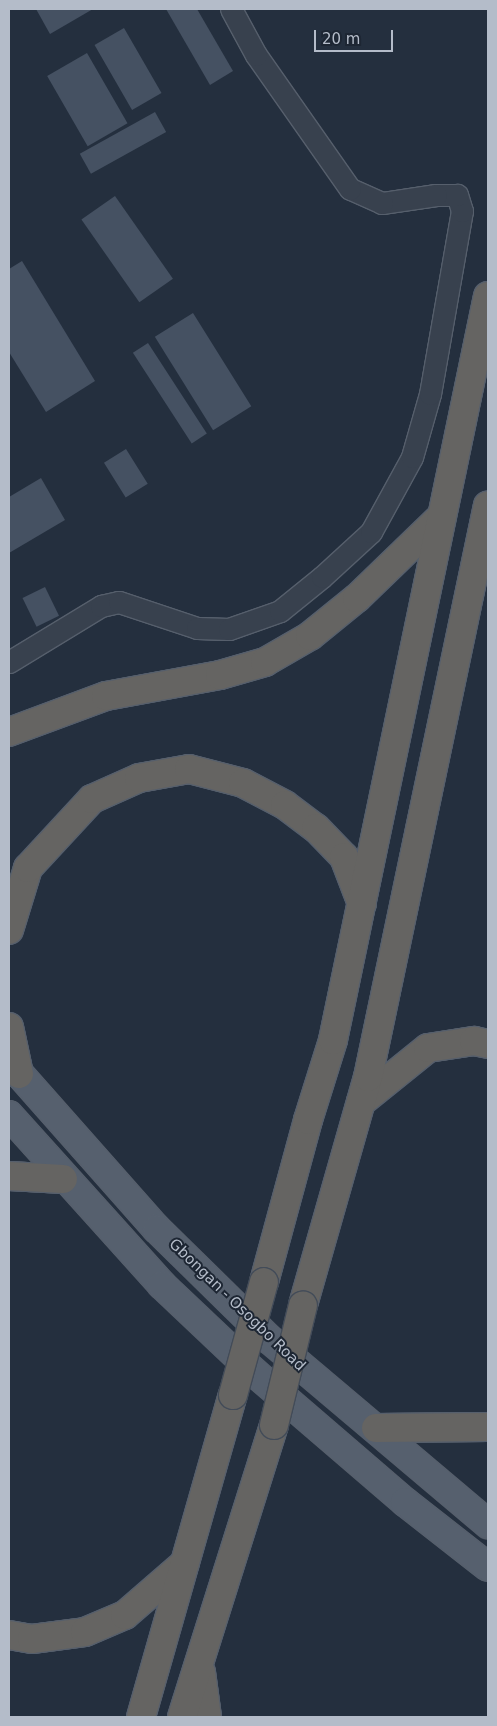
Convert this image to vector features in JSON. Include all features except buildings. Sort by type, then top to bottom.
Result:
[{"type":"highway","points":[[140,1717],[233,1395],[308,1120],[333,1040],[488,296]]},
{"type":"highway","points":[[182,1717],[274,1425],[303,1305],[361,1102],[488,505]]},
{"type":"highway","points":[[9,732],[106,696],[220,675],[265,662],[310,636],[357,598],[442,516]]},
{"type":"highway","points":[[480,545],[488,577]]},
{"type":"highway","points":[[9,930],[28,868],[92,799],[139,778],[188,769],[243,783],[285,805],[316,828],[344,857],[362,904]]},
{"type":"highway","points":[[9,1027],[14,1068]]},
{"type":"highway","points":[[361,1102],[428,1048],[474,1041],[488,1044]]},
{"type":"highway","points":[[9,1176],[64,1179]]},
{"type":"highway","points":[[376,1428],[488,1427]]},
{"type":"highway","points":[[9,1635],[32,1639],[85,1632],[125,1615],[185,1563]]},
{"type":"highway","points":[[200,1662],[206,1717]]},
{"type":"main road","name":"Gbongan - Osogbo Road","points":[[14,1068],[157,1229],[269,1338],[488,1524]]},
{"type":"main road","points":[[9,1115],[64,1179],[162,1285],[255,1373],[405,1502],[488,1567]]},
{"type":"street","points":[[9,662],[101,606],[119,602],[205,628],[229,629],[280,611],[322,577],[371,532],[412,457],[430,394],[462,211],[457,195],[436,195],[382,203],[350,188],[256,55],[231,9]]}]
